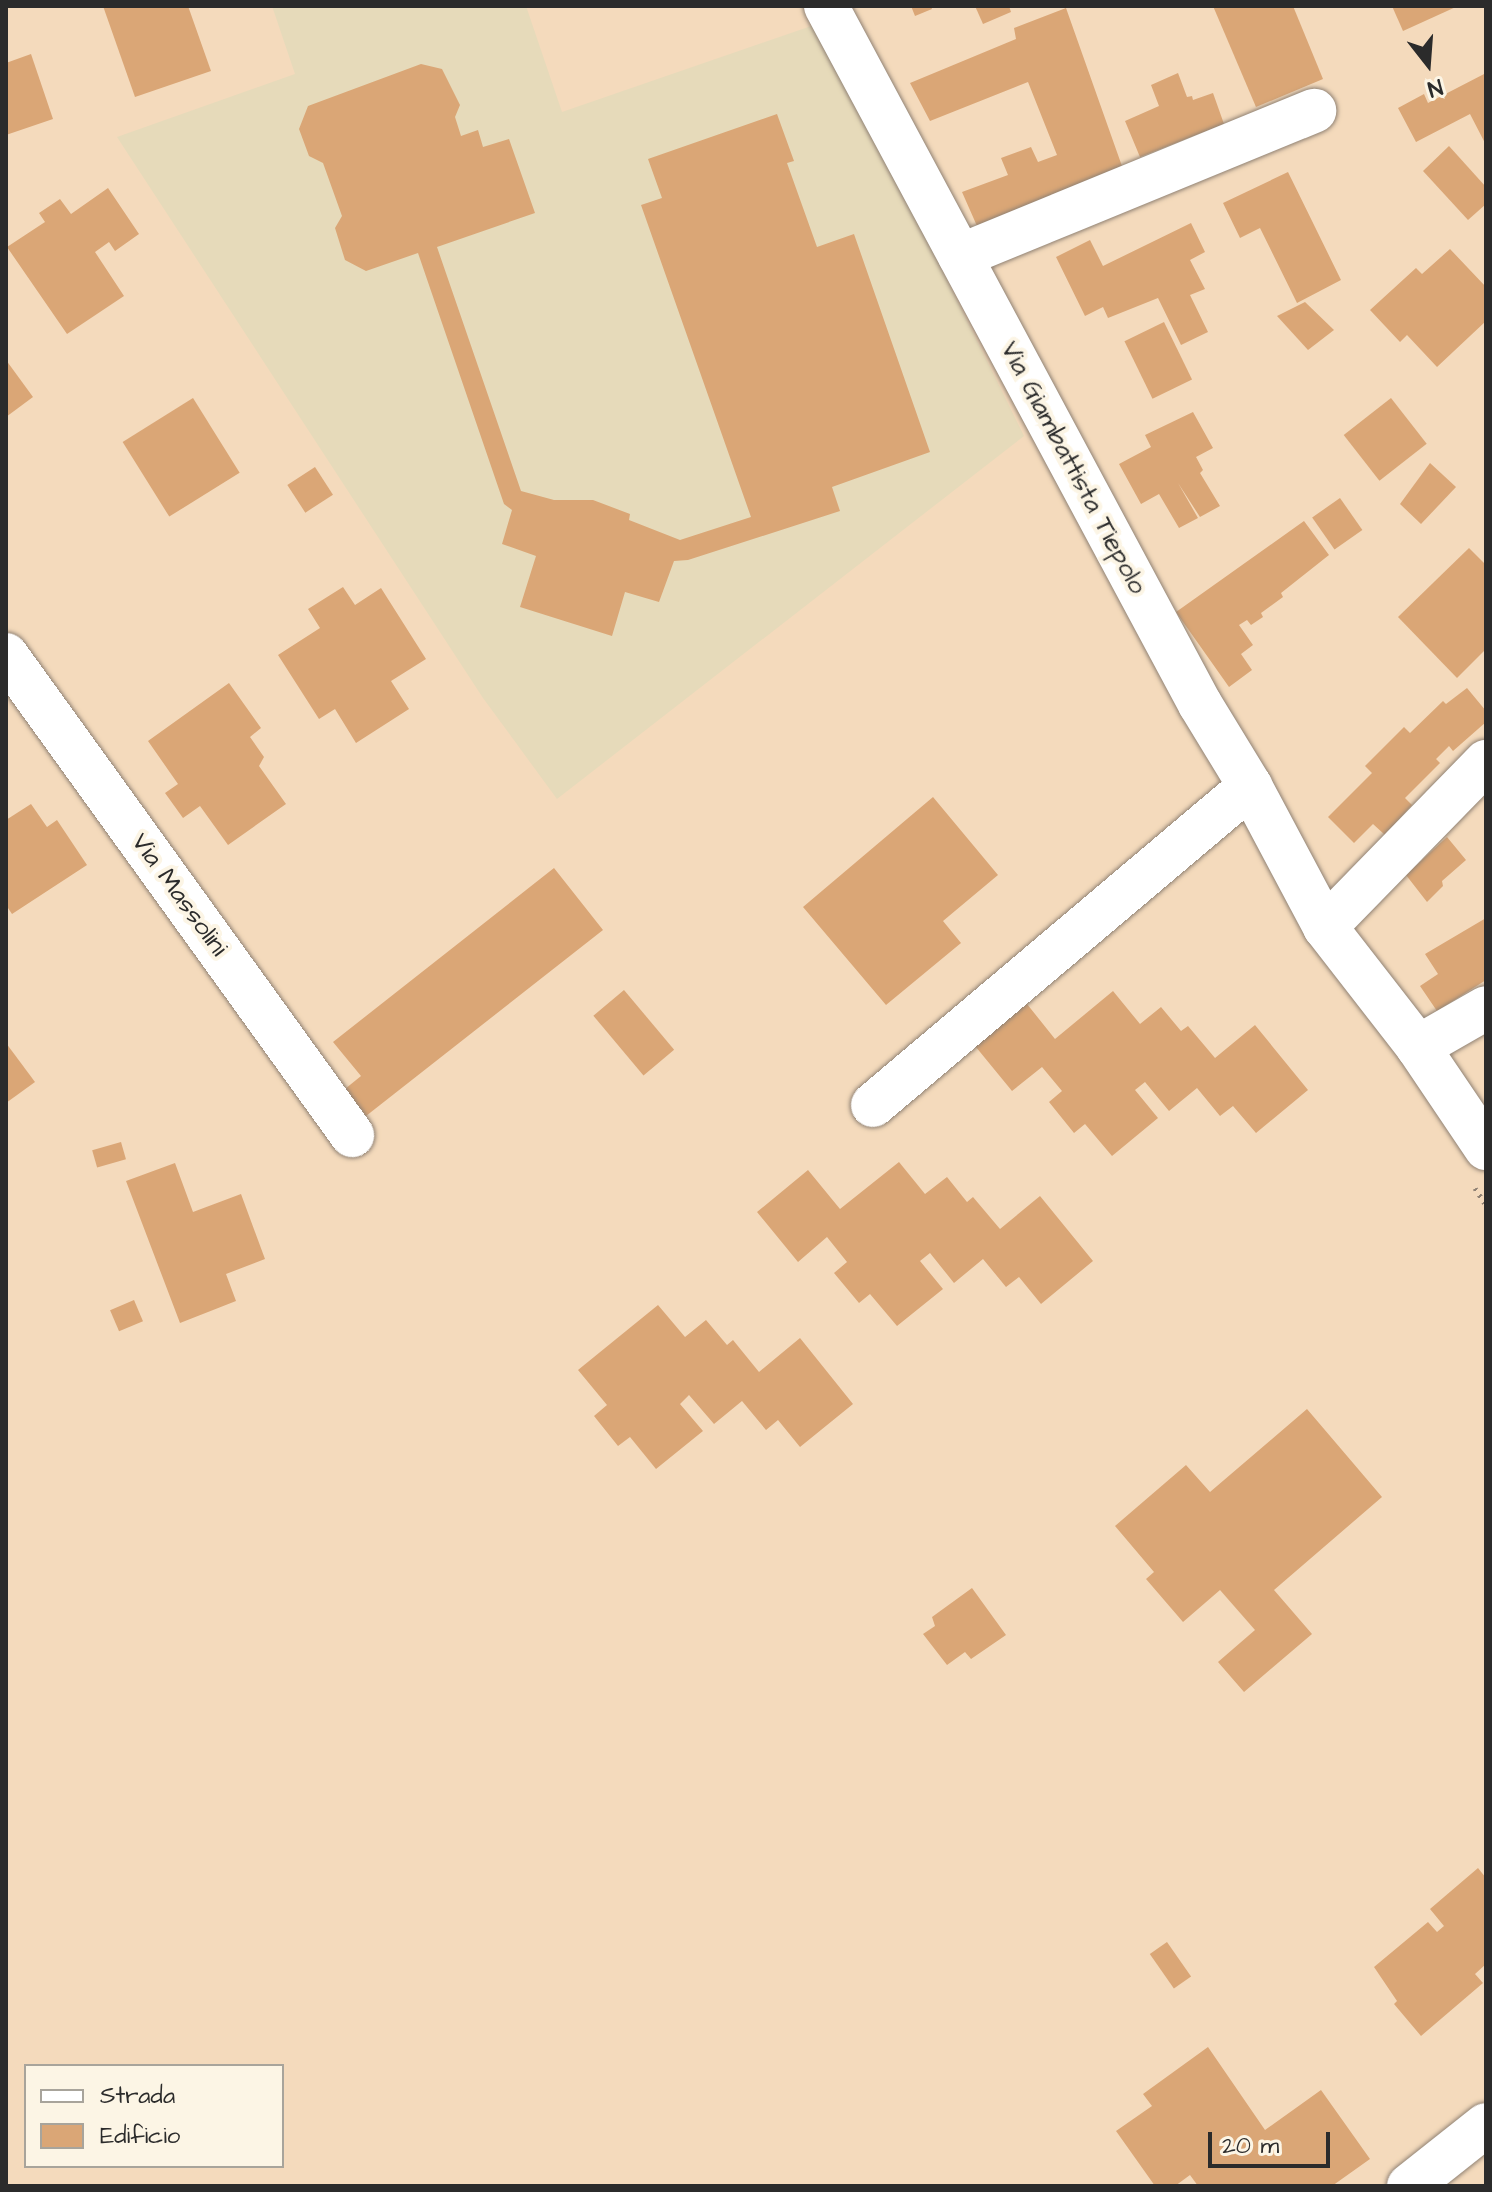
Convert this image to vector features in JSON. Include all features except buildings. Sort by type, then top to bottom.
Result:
[{"type":"street","name":"Via Giambattista Tiepolo","points":[[826,6],[1200,704],[1250,786],[1325,927],[1418,1047],[1486,1148]]},
{"type":"street","points":[[960,256],[1314,111]]},
{"type":"street","name":"Via Massolini","points":[[6,655],[352,1135]]},
{"type":"street","points":[[1325,927],[1486,762]]},
{"type":"street","points":[[873,1105],[1250,786]]},
{"type":"street","points":[[1418,1047],[1486,1008]]},
{"type":"street","points":[[1409,2186],[1486,2125]]},
{"type":"shaded area","points":[[272,6],[526,6],[562,112],[820,23],[1024,436],[557,799],[483,698],[117,137],[295,74]]}]
